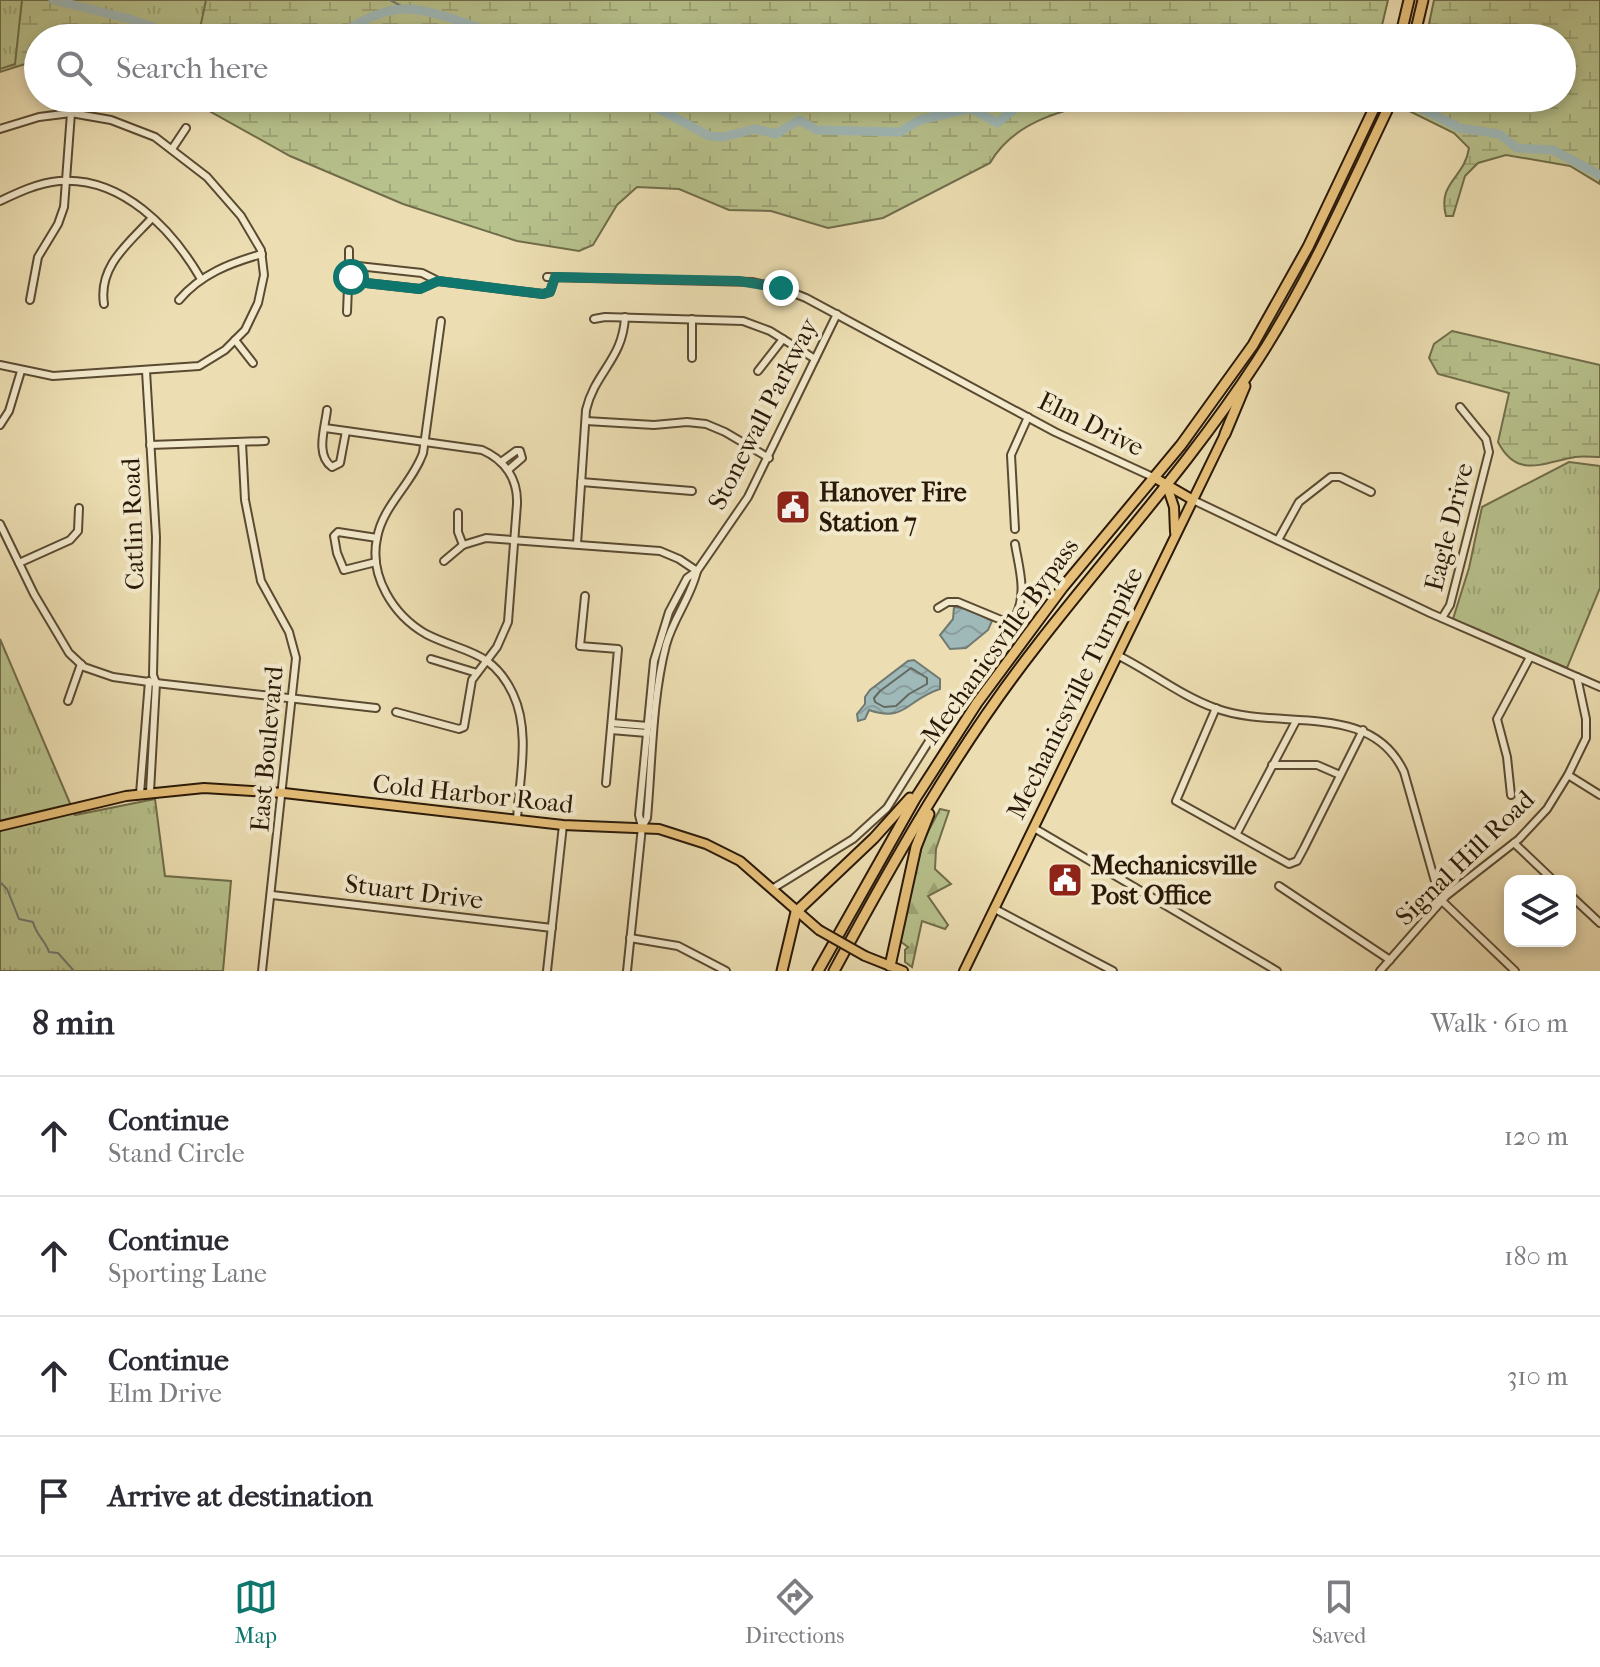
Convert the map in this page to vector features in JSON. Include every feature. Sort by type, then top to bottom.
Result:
[{"type":"highway","points":[[1403,24],[1409,0]]},
{"type":"highway","points":[[1417,24],[1423,0]]},
{"type":"highway","name":"Mechanicsville Bypass","points":[[818,971],[915,799],[956,734],[1035,623],[1155,478],[1246,356],[1303,258],[1373,112]]},
{"type":"highway","points":[[1225,434],[1258,360],[1320,253],[1387,112]]},
{"type":"highway","name":"Mechanicsville Bypass","points":[[834,971],[960,755],[1034,649],[1167,486],[1258,360]]},
{"type":"highway","points":[[782,971],[796,912],[891,820],[956,734]]},
{"type":"highway","points":[[890,966],[919,839],[960,755]]},
{"type":"main road","name":"Mechanicsville Turnpike","points":[[964,971],[1225,434]]},
{"type":"main road","name":"Elm Drive","points":[[1155,478],[1193,500]]},
{"type":"main road","points":[[1167,486],[1175,511],[1174,538]]},
{"type":"main road","name":"Cold Harbor Road","points":[[0,826],[145,793],[204,788],[284,793],[563,825],[642,827],[674,832],[725,852],[819,930],[865,956],[903,971]]},
{"type":"street","points":[[30,300],[38,257],[62,216],[71,113]]},
{"type":"street","points":[[0,129],[39,117],[71,113],[97,116],[125,124],[172,149],[219,190],[251,231],[262,254],[264,275],[258,303],[249,323],[212,360],[199,366],[53,376],[0,365]]},
{"type":"street","points":[[172,149],[186,128]]},
{"type":"street","points":[[0,201],[39,185],[66,181],[105,188],[129,200],[152,218],[183,251],[201,279]]},
{"type":"street","points":[[104,304],[102,287],[109,266],[152,218]]},
{"type":"street","points":[[347,312],[348,287],[353,279],[349,250]]},
{"type":"street","points":[[179,300],[201,279],[231,263],[262,254]]},
{"type":"street","points":[[352,268],[358,266],[422,273],[438,281]]},
{"type":"street","name":"Elm Drive","points":[[438,281],[547,294],[552,290],[551,277],[752,282],[794,292],[1076,443],[1155,478]]},
{"type":"street","points":[[353,279],[420,289],[438,281]]},
{"type":"street","name":"Stonewall Parkway","points":[[642,827],[647,818],[659,679],[667,643],[697,571],[740,510],[769,458],[837,314]]},
{"type":"street","points":[[594,319],[625,317],[743,321],[763,327],[815,359]]},
{"type":"street","points":[[577,544],[586,421],[593,390],[623,341],[625,317]]},
{"type":"street","points":[[692,319],[692,358]]},
{"type":"street","points":[[441,321],[425,442],[415,470],[387,510],[377,538],[376,562],[384,590],[409,622],[429,635],[469,650],[487,661],[508,684],[520,714],[523,735],[517,820]]},
{"type":"street","points":[[758,371],[783,339]]},
{"type":"street","points":[[235,340],[253,363]]},
{"type":"street","points":[[0,425],[9,411],[21,371]]},
{"type":"street","name":"Catlin Road","points":[[146,371],[157,575],[152,683]]},
{"type":"street","name":"Eagle Drive","points":[[1442,618],[1450,605],[1489,452],[1486,439],[1460,407]]},
{"type":"street","points":[[327,410],[323,455],[325,463],[332,467],[340,463],[346,431]]},
{"type":"street","points":[[1015,529],[1011,455],[1028,417]]},
{"type":"street","points":[[586,421],[706,424],[769,458]]},
{"type":"street","points":[[325,428],[482,450],[508,470],[517,496],[508,622],[468,692],[465,725],[462,729],[396,712]]},
{"type":"street","points":[[150,445],[265,441]]},
{"type":"street","name":"East Boulevard","points":[[242,443],[245,500],[261,581],[289,632],[297,669],[262,971]]},
{"type":"street","points":[[501,462],[520,451],[522,458],[508,470]]},
{"type":"street","points":[[1278,540],[1299,502],[1331,477],[1340,477],[1371,492]]},
{"type":"street","points":[[581,482],[692,491]]},
{"type":"street","name":"Elm Drive","points":[[1193,500],[1442,618],[1600,687]]},
{"type":"street","points":[[19,563],[70,540],[78,531],[79,508]]},
{"type":"street","points":[[458,513],[458,532],[463,545]]},
{"type":"street","points":[[0,524],[69,653],[81,664],[102,674],[152,683],[376,708]]},
{"type":"street","points":[[376,562],[344,570],[334,536],[338,532],[377,538]]},
{"type":"street","points":[[444,561],[463,545],[486,538],[660,551],[697,571]]},
{"type":"street","points":[[772,889],[853,839],[887,808],[1020,608],[1022,595],[1015,544]]},
{"type":"street","name":"Stonewall Parkway","points":[[642,827],[639,815],[654,661],[663,628],[687,578],[697,571]]},
{"type":"street","points":[[585,596],[580,646],[618,649],[606,783]]},
{"type":"street","points":[[938,608],[948,602],[958,602],[1011,624]]},
{"type":"street","points":[[1117,655],[1216,708],[1244,716],[1344,725],[1363,730],[1384,743],[1404,772],[1441,901],[1515,971]]},
{"type":"street","points":[[1511,795],[1507,757],[1497,719],[1530,657]]},
{"type":"street","points":[[431,659],[477,673]]},
{"type":"street","points":[[68,701],[81,664]]},
{"type":"street","name":"Signal Hill Road","points":[[1380,971],[1441,901],[1538,820],[1568,775],[1586,732],[1577,677]]},
{"type":"street","points":[[145,793],[152,683]]},
{"type":"street","points":[[1216,708],[1176,801],[1291,864],[1297,861],[1363,730]]},
{"type":"street","points":[[1237,833],[1296,721]]},
{"type":"street","points":[[611,727],[655,730]]},
{"type":"street","points":[[1272,765],[1317,765],[1340,775]]},
{"type":"street","points":[[1568,775],[1600,795]]},
{"type":"street","points":[[547,971],[563,825]]},
{"type":"street","points":[[627,971],[642,827]]},
{"type":"street","points":[[1034,828],[1277,971]]},
{"type":"street","points":[[1514,843],[1548,875]]},
{"type":"street","points":[[1279,886],[1390,960]]},
{"type":"street","name":"Stuart Drive","points":[[272,895],[552,928]]},
{"type":"street","points":[[1576,901],[1600,923]]},
{"type":"street","points":[[995,909],[1102,968],[1113,971]]},
{"type":"street","points":[[630,938],[678,946],[723,969]]},
{"type":"green space","points":[[0,0],[1388,0],[1382,24],[24,24],[24,64],[0,72]]},
{"type":"green space","points":[[0,0],[22,0],[15,64],[0,69]]},
{"type":"green space","points":[[53,0],[206,0],[201,24],[144,24]]},
{"type":"green space","points":[[1434,0],[1600,0],[1600,184],[1570,166],[1506,155],[1478,163],[1465,176],[1453,216],[1446,216],[1445,195],[1469,148],[1454,133],[1411,112],[1576,112],[1576,24],[1429,24]]},
{"type":"green space","points":[[211,112],[1062,112],[1015,135],[1001,147],[990,163],[883,218],[828,228],[771,211],[729,210],[679,189],[637,187],[617,205],[593,245],[579,251],[517,241],[403,204],[290,156]]},
{"type":"green space","points":[[1452,331],[1600,365],[1600,457],[1575,457],[1531,466],[1513,461],[1498,442],[1509,393],[1438,374],[1429,358],[1434,344]]},
{"type":"green space","points":[[1569,462],[1600,466],[1600,588],[1567,668],[1453,619],[1469,568],[1482,507]]},
{"type":"green space","points":[[0,639],[75,815],[155,799],[165,876],[231,881],[223,971],[0,971]]},
{"type":"green space","points":[[940,809],[949,811],[936,849],[935,869],[951,884],[928,896],[948,925],[945,929],[922,921],[912,967],[905,962],[908,947],[900,941],[923,841]]},
{"type":"water","points":[[954,607],[969,609],[992,621],[988,630],[966,648],[950,649],[940,635],[953,619]]},
{"type":"water","points":[[914,660],[940,679],[940,689],[899,712],[891,714],[869,710],[865,719],[858,721],[857,714],[870,690],[908,661]]},
{"type":"waterway","points":[[53,0],[144,24]]},
{"type":"waterway","points":[[390,0],[407,9]]},
{"type":"waterway","points":[[358,24],[387,11],[406,9],[469,24]]},
{"type":"waterway","points":[[665,112],[709,136],[723,137],[755,129],[776,134],[799,120],[817,130],[900,132],[920,120],[954,112]]},
{"type":"waterway","points":[[978,112],[997,123],[1011,112]]},
{"type":"waterway","points":[[1429,112],[1460,128],[1499,134],[1517,148],[1553,150],[1600,175]]},
{"type":"waterway","points":[[0,882],[7,889],[19,919],[33,922],[49,952],[58,953],[74,971]]},
{"type":"place","name":"Hanover Fire Station 7","points":[[793,507]]},
{"type":"place","name":"Mechanicsville Post Office","points":[[1065,880]]},
{"type":"route","points":[[351,277],[357,282],[420,289],[438,281],[543,294],[550,292],[555,277],[739,281],[781,288]]}]
